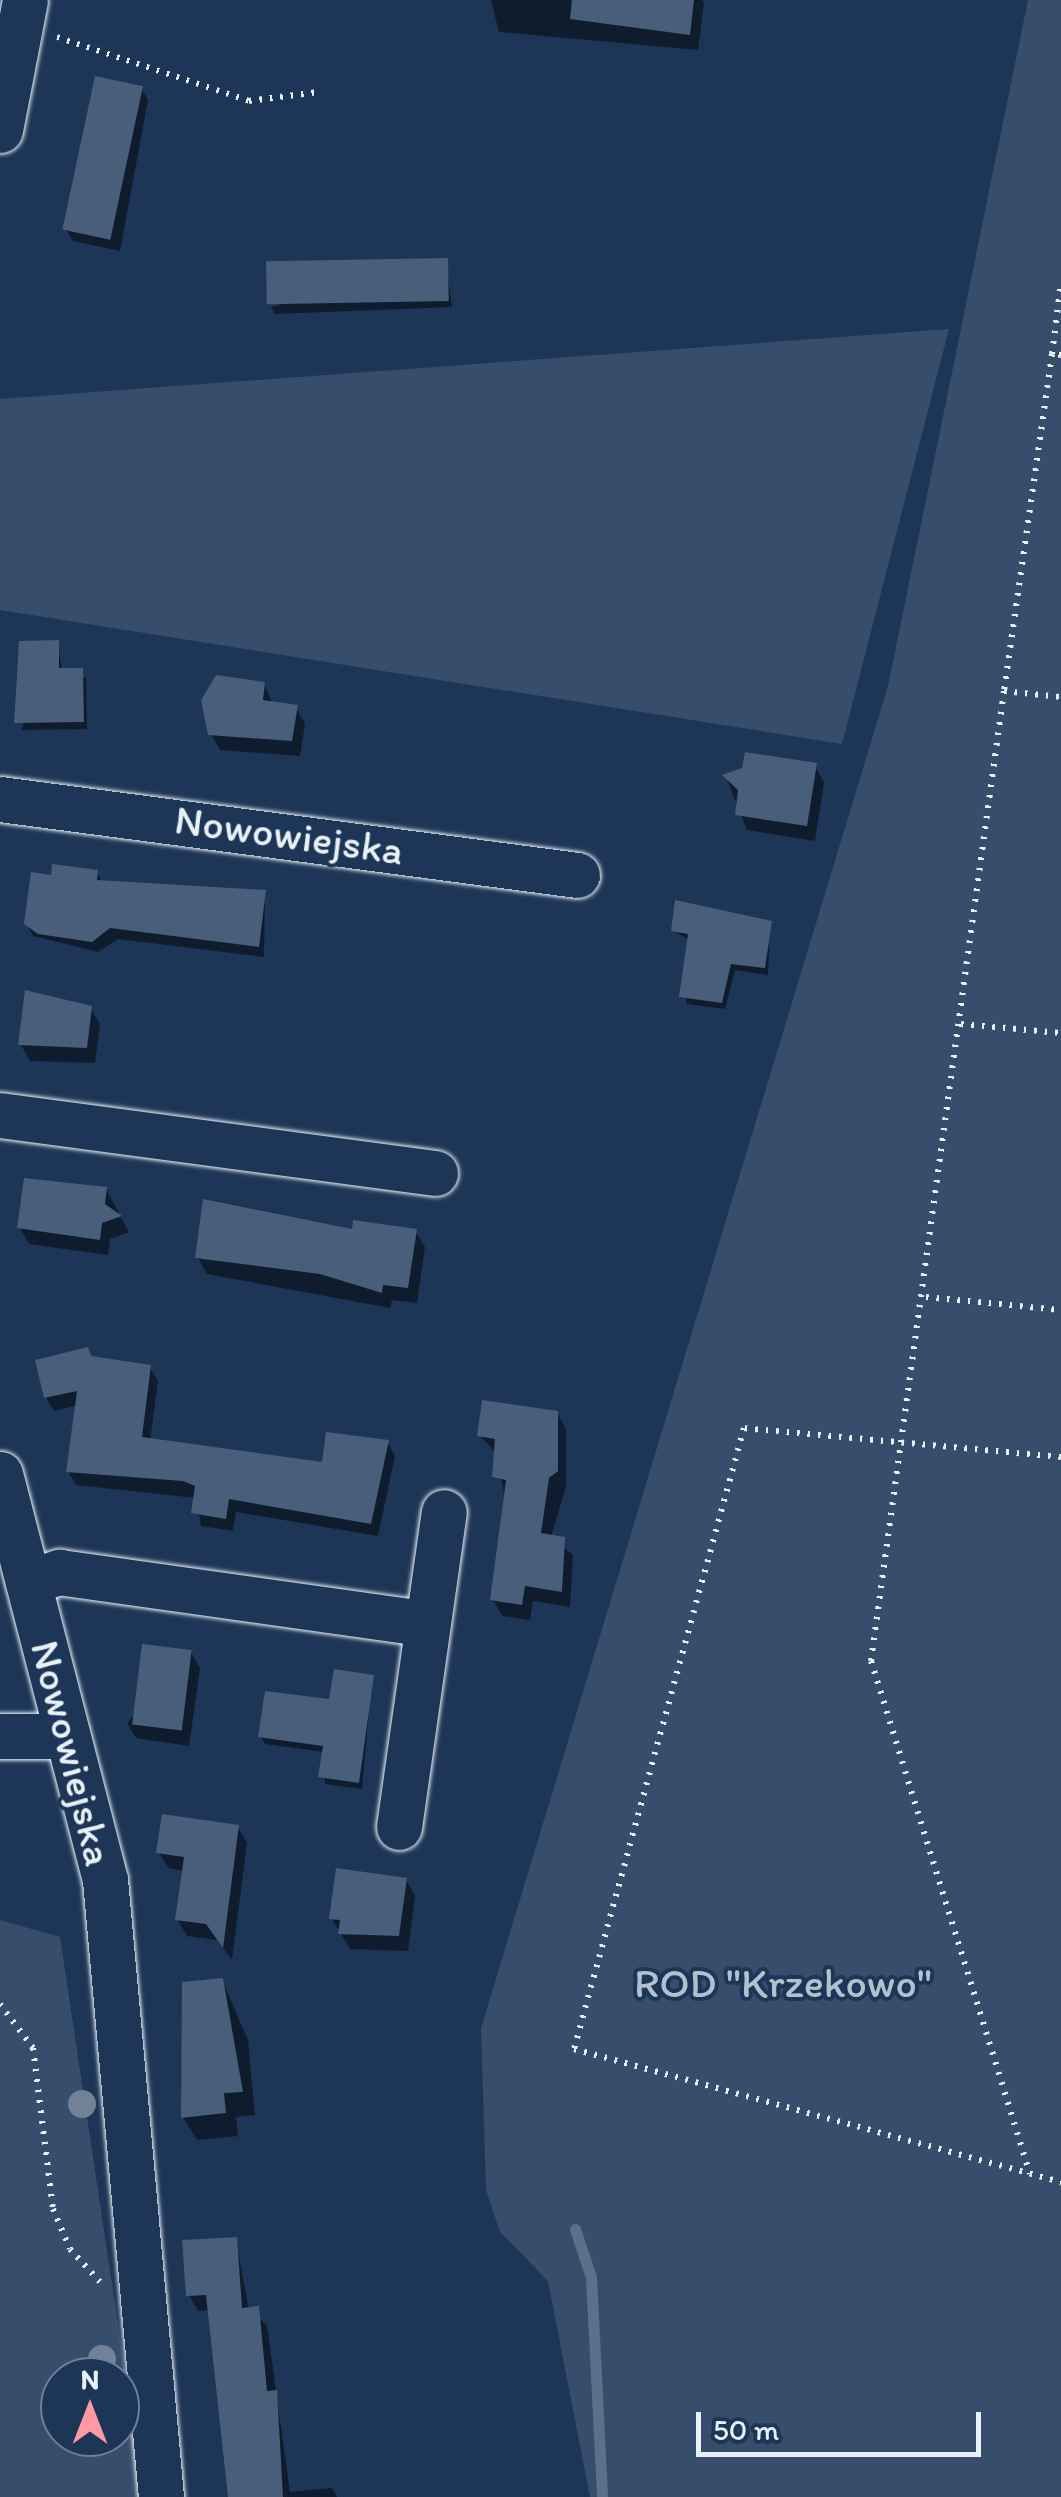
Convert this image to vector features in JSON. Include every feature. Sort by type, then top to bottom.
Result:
[{"type":"street","points":[[0,130],[22,14]]},
{"type":"street","name":"Nowowiejska","points":[[0,799],[577,875]]},
{"type":"street","points":[[0,1115],[436,1173]]},
{"type":"street","name":"Nowowiejska","points":[[0,1474],[109,1926],[161,2497]]},
{"type":"street","points":[[400,1828],[444,1512]]},
{"type":"street","name":"Nowowiejska","points":[[28,1582],[59,1572],[427,1624]]},
{"type":"street","points":[[0,1736],[66,1736]]},
{"type":"path","points":[[22,14],[125,54],[190,86],[249,101],[318,92]]},
{"type":"path","points":[[1030,2174],[871,1661],[906,1443],[1004,692],[1056,354],[1061,282]]},
{"type":"path","points":[[1004,692],[1061,696]]},
{"type":"path","points":[[961,1024],[1061,1033]]},
{"type":"path","points":[[926,1297],[1061,1310]]},
{"type":"path","points":[[1061,1457],[744,1428],[574,2049],[1061,2182]]},
{"type":"path","points":[[0,2004],[33,2048],[44,2166],[70,2249],[96,2280],[141,2296]]},
{"type":"green space","name":"ROD \"Krzekowo\"","points":[[1028,0],[1061,0],[1061,2497],[590,2497],[548,2281],[500,2232],[486,2190],[481,2028],[888,686]]},
{"type":"green space","points":[[949,329],[842,744],[0,610],[0,399]]},
{"type":"green space","points":[[0,1920],[60,1937],[123,2357],[40,2357],[40,2457],[138,2457],[144,2497],[0,2497]]},
{"type":"building","points":[[572,0],[694,0],[690,35],[570,19]]},
{"type":"building","points":[[95,76],[143,86],[110,240],[62,230]]},
{"type":"building","points":[[448,258],[449,301],[267,304],[266,261]]},
{"type":"building","points":[[59,640],[59,668],[83,668],[84,722],[14,723],[19,641]]},
{"type":"building","points":[[216,675],[265,682],[263,700],[298,705],[292,741],[208,735],[201,700]]},
{"type":"building","points":[[745,752],[817,763],[807,826],[735,815],[738,790],[722,775],[742,768]]},
{"type":"building","points":[[52,864],[98,870],[97,880],[266,890],[259,947],[110,928],[92,942],[38,934],[24,924],[31,872],[51,875]]},
{"type":"building","points":[[675,900],[772,921],[765,968],[731,964],[722,1003],[679,997],[688,934],[671,931]]},
{"type":"building","points":[[25,990],[92,1006],[87,1048],[18,1045]]},
{"type":"building","points":[[24,1178],[107,1187],[105,1204],[122,1216],[102,1223],[100,1240],[17,1228]]},
{"type":"building","points":[[203,1199],[352,1229],[353,1220],[417,1229],[408,1288],[383,1285],[382,1293],[320,1274],[195,1258]]},
{"type":"building","points":[[88,1347],[91,1356],[151,1365],[142,1437],[322,1462],[326,1432],[389,1440],[371,1524],[229,1499],[226,1519],[191,1513],[195,1486],[183,1481],[66,1472],[77,1391],[44,1398],[35,1360]]},
{"type":"building","points":[[482,1400],[558,1411],[558,1471],[549,1478],[541,1533],[565,1537],[562,1592],[525,1586],[522,1605],[490,1600],[506,1480],[492,1477],[495,1439],[477,1436]]},
{"type":"building","points":[[142,1644],[192,1650],[182,1730],[132,1724]]},
{"type":"building","points":[[334,1669],[374,1675],[359,1783],[318,1777],[323,1746],[258,1737],[265,1691],[329,1699]]},
{"type":"building","points":[[162,1814],[239,1825],[223,1948],[206,1924],[175,1920],[184,1857],[156,1853]]},
{"type":"building","points":[[336,1868],[407,1878],[399,1936],[338,1934],[340,1920],[329,1919]]},
{"type":"building","points":[[223,1978],[243,2092],[224,2093],[226,2113],[181,2118],[182,1982]]},
{"type":"building","points":[[237,2237],[242,2308],[259,2306],[267,2391],[277,2390],[283,2497],[228,2497],[206,2295],[186,2296],[182,2240]]},
{"type":"waterway","points":[[575,2229],[591,2277],[602,2497]]}]
